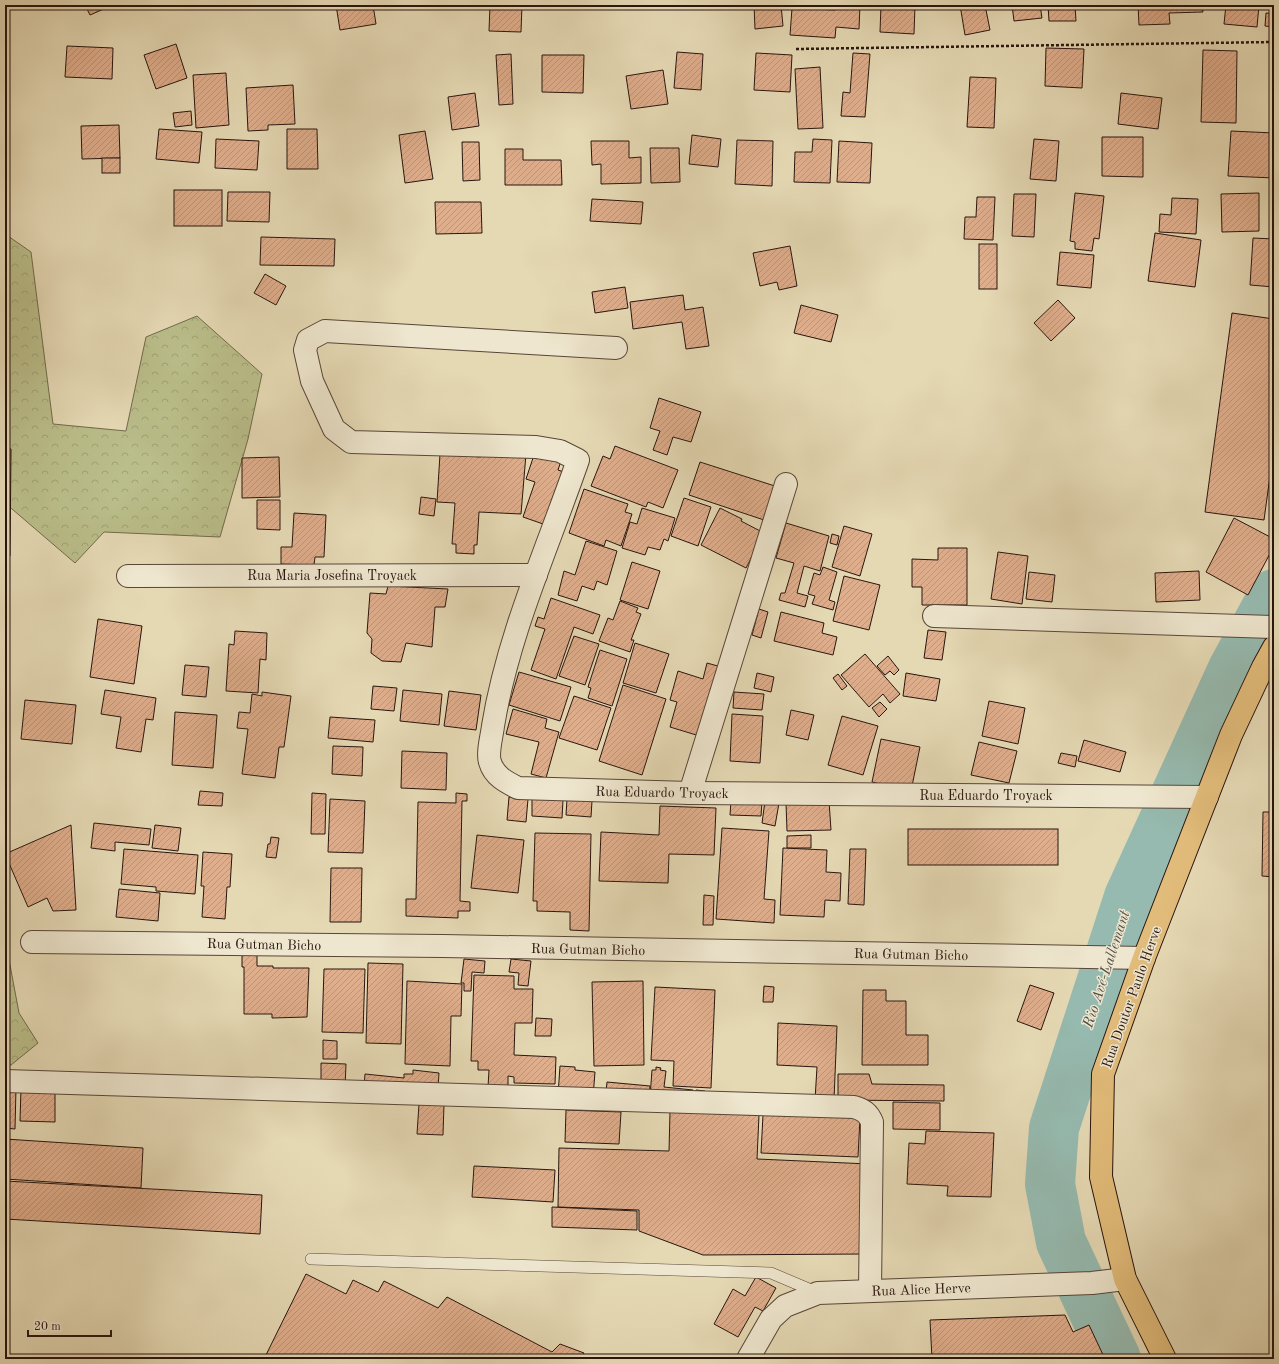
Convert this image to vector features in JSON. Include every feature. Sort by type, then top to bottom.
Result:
[{"type":"main road","name":"Rua Doutor Paulo Herve","points":[[1165,1359],[1125,1279],[1101,1177],[1103,1074],[1136,957],[1199,796],[1268,667],[1274,647]]},
{"type":"street","name":"Rua Eduardo Troyack","points":[[616,348],[325,331],[308,340],[305,350],[312,381],[334,429],[351,442],[536,447],[560,451],[578,460],[515,636],[497,700],[489,760],[494,771],[504,781],[518,788],[690,793],[1199,796]]},
{"type":"street","points":[[690,793],[786,484]]},
{"type":"street","name":"Rua Maria Josefina Troyack","points":[[128,576],[536,575]]},
{"type":"street","points":[[934,616],[1269,627]]},
{"type":"street","name":"Rua Gutman Bicho","points":[[32,942],[443,946],[1136,957]]},
{"type":"street","points":[[5,1081],[854,1107],[862,1109],[868,1114],[872,1122],[870,1292]]},
{"type":"street","name":"Rua Alice Herve","points":[[748,1359],[771,1319],[785,1306],[818,1293],[1092,1283],[1125,1279]]},
{"type":"lane","points":[[311,1259],[771,1272],[818,1293]]},
{"type":"path","points":[[796,49],[1274,42]]},
{"type":"green space","points":[[5,234],[31,252],[53,424],[126,431],[146,337],[197,316],[262,374],[248,439],[220,537],[104,532],[75,563],[5,503]]},
{"type":"green space","points":[[5,945],[19,1013],[38,1043],[11,1065],[5,1066]]},
{"type":"building","points":[[85,5],[104,5],[106,8],[90,15]]},
{"type":"building","points":[[336,5],[373,5],[376,24],[340,30]]},
{"type":"building","points":[[490,5],[522,5],[521,32],[489,31]]},
{"type":"building","points":[[754,5],[781,5],[783,26],[755,29]]},
{"type":"building","points":[[835,5],[860,5],[859,29],[836,27],[835,38],[790,35],[792,8],[835,10]]},
{"type":"building","points":[[881,5],[915,5],[914,34],[880,32]]},
{"type":"building","points":[[960,5],[985,5],[990,30],[965,35]]},
{"type":"building","points":[[1012,5],[1040,5],[1042,18],[1014,21]]},
{"type":"building","points":[[1048,5],[1075,5],[1076,21],[1049,21]]},
{"type":"building","points":[[1138,5],[1202,5],[1203,12],[1169,13],[1170,24],[1139,25]]},
{"type":"building","points":[[1226,5],[1259,5],[1257,27],[1224,24]]},
{"type":"building","points":[[1266,13],[1274,14],[1274,27],[1265,26]]},
{"type":"building","points":[[176,44],[187,78],[156,89],[144,55]]},
{"type":"building","points":[[67,46],[113,48],[112,79],[65,77]]},
{"type":"building","points":[[1046,48],[1084,49],[1082,88],[1045,86]]},
{"type":"building","points":[[1203,50],[1237,51],[1236,123],[1201,122]]},
{"type":"building","points":[[677,52],[703,54],[701,90],[674,88]]},
{"type":"building","points":[[756,53],[792,55],[790,92],[754,90]]},
{"type":"building","points":[[853,53],[870,54],[865,117],[841,116],[843,92],[850,93]]},
{"type":"building","points":[[511,54],[513,104],[499,105],[496,55]]},
{"type":"building","points":[[542,55],[584,55],[583,93],[542,92]]},
{"type":"building","points":[[820,67],[823,128],[798,129],[795,69]]},
{"type":"building","points":[[663,70],[668,104],[631,109],[626,76]]},
{"type":"building","points":[[226,73],[229,125],[196,128],[193,75]]},
{"type":"building","points":[[970,77],[996,78],[994,128],[967,127]]},
{"type":"building","points":[[293,85],[295,124],[268,125],[268,130],[248,131],[246,88]]},
{"type":"building","points":[[475,93],[479,126],[452,130],[448,97]]},
{"type":"building","points":[[1121,93],[1162,98],[1158,129],[1118,124]]},
{"type":"building","points":[[191,111],[192,125],[175,127],[173,113]]},
{"type":"building","points":[[119,125],[120,158],[82,159],[81,126]]},
{"type":"building","points":[[159,129],[202,132],[199,163],[156,159]]},
{"type":"building","points":[[287,129],[317,129],[318,169],[287,169]]},
{"type":"building","points":[[425,131],[433,179],[405,183],[399,135]]},
{"type":"building","points":[[1231,131],[1274,133],[1274,178],[1228,176]]},
{"type":"building","points":[[692,135],[721,139],[718,167],[689,164]]},
{"type":"building","points":[[1102,137],[1143,137],[1143,177],[1102,176]]},
{"type":"building","points":[[216,139],[259,141],[257,170],[215,168]]},
{"type":"building","points":[[813,139],[832,140],[830,183],[794,182],[795,152],[812,152]]},
{"type":"building","points":[[1034,139],[1059,141],[1056,181],[1030,179]]},
{"type":"building","points":[[737,140],[773,141],[772,186],[735,184]]},
{"type":"building","points":[[591,141],[629,141],[629,158],[641,157],[641,183],[601,184],[601,164],[592,165]]},
{"type":"building","points":[[839,141],[872,143],[870,183],[837,182]]},
{"type":"building","points":[[462,142],[479,142],[480,180],[463,181]]},
{"type":"building","points":[[650,148],[679,148],[680,182],[651,183]]},
{"type":"building","points":[[505,149],[523,149],[523,160],[561,160],[562,185],[505,185]]},
{"type":"building","points":[[102,158],[120,158],[120,173],[102,173]]},
{"type":"building","points":[[174,190],[222,190],[222,226],[174,226]]},
{"type":"building","points":[[228,192],[270,192],[269,222],[227,221]]},
{"type":"building","points":[[1075,193],[1104,196],[1099,239],[1094,238],[1092,251],[1075,249],[1075,242],[1070,241]]},
{"type":"building","points":[[1259,193],[1259,231],[1222,232],[1221,194]]},
{"type":"building","points":[[1014,194],[1036,194],[1034,237],[1012,236]]},
{"type":"building","points":[[977,197],[995,197],[993,240],[964,239],[965,217],[976,217]]},
{"type":"building","points":[[1172,198],[1198,199],[1196,234],[1159,232],[1160,214],[1171,215]]},
{"type":"building","points":[[592,199],[643,202],[641,224],[590,221]]},
{"type":"building","points":[[435,202],[481,202],[482,233],[436,234]]},
{"type":"building","points":[[1155,233],[1201,240],[1195,287],[1148,281]]},
{"type":"building","points":[[261,237],[335,239],[334,266],[260,265]]},
{"type":"building","points":[[1253,238],[1274,239],[1274,287],[1250,285]]},
{"type":"building","points":[[979,244],[997,244],[997,289],[979,289]]},
{"type":"building","points":[[790,246],[797,286],[779,290],[777,282],[760,286],[753,253]]},
{"type":"building","points":[[1060,252],[1094,255],[1091,288],[1057,285]]},
{"type":"building","points":[[265,274],[286,286],[276,305],[254,293]]},
{"type":"building","points":[[625,287],[628,308],[595,313],[592,292]]},
{"type":"building","points":[[683,295],[685,310],[703,307],[709,346],[686,349],[682,322],[633,329],[630,302]]},
{"type":"building","points":[[1058,300],[1075,318],[1051,341],[1034,323]]},
{"type":"building","points":[[801,305],[838,315],[831,342],[794,333]]},
{"type":"building","points":[[1232,313],[1274,319],[1274,447],[1264,520],[1205,512]]},
{"type":"building","points":[[659,398],[701,412],[691,442],[673,437],[667,455],[653,450],[660,431],[650,428]]},
{"type":"building","points":[[615,446],[678,470],[663,508],[648,502],[646,507],[591,486],[603,456],[610,459]]},
{"type":"building","points":[[5,449],[11,449],[10,556],[5,556]]},
{"type":"building","points":[[536,449],[562,458],[558,470],[564,472],[546,525],[523,517],[535,482],[526,479]]},
{"type":"building","points":[[482,451],[526,454],[521,514],[479,512],[477,545],[474,545],[474,554],[456,553],[456,544],[452,544],[455,503],[437,502],[440,454],[481,457]]},
{"type":"building","points":[[279,457],[280,497],[242,498],[242,458]]},
{"type":"building","points":[[700,462],[778,487],[767,521],[689,495]]},
{"type":"building","points":[[584,489],[628,504],[625,512],[632,514],[621,546],[606,540],[604,546],[569,533]]},
{"type":"building","points":[[421,497],[436,499],[434,516],[419,514]]},
{"type":"building","points":[[684,498],[711,507],[698,546],[671,536]]},
{"type":"building","points":[[257,500],[280,500],[280,530],[257,529]]},
{"type":"building","points":[[642,508],[675,518],[668,541],[664,539],[660,550],[648,547],[645,555],[622,548],[630,522],[637,524]]},
{"type":"building","points":[[720,508],[742,519],[741,521],[764,533],[746,568],[701,545]]},
{"type":"building","points":[[294,513],[326,515],[324,557],[315,557],[314,565],[281,564],[281,547],[292,547]]},
{"type":"building","points":[[1234,518],[1274,539],[1274,546],[1248,595],[1206,572]]},
{"type":"building","points":[[786,523],[829,536],[820,571],[804,566],[797,593],[808,596],[805,607],[779,600],[781,593],[785,593],[794,563],[776,558]]},
{"type":"building","points":[[844,526],[872,534],[860,576],[832,567]]},
{"type":"building","points":[[832,534],[839,536],[837,545],[830,543]]},
{"type":"building","points":[[586,541],[617,551],[607,585],[597,581],[594,590],[582,586],[577,601],[558,595],[564,571],[575,575]]},
{"type":"building","points":[[938,548],[967,548],[967,605],[922,605],[922,587],[912,587],[912,559],[938,560]]},
{"type":"building","points":[[998,552],[1028,556],[1022,604],[991,599]]},
{"type":"building","points":[[632,562],[660,571],[648,609],[620,600]]},
{"type":"building","points":[[823,567],[837,572],[829,600],[835,602],[833,610],[812,604],[815,596],[808,594],[814,573],[820,575]]},
{"type":"building","points":[[1199,571],[1200,600],[1156,602],[1155,573]]},
{"type":"building","points":[[1029,572],[1055,575],[1052,602],[1026,599]]},
{"type":"building","points":[[844,576],[880,585],[869,630],[833,621]]},
{"type":"building","points":[[388,586],[448,589],[445,607],[435,607],[432,647],[406,643],[401,662],[382,661],[371,653],[372,639],[367,633],[370,593],[386,594]]},
{"type":"building","points":[[551,598],[600,615],[593,634],[574,627],[556,679],[531,670],[545,629],[535,626],[538,617],[544,619]]},
{"type":"building","points":[[620,601],[638,608],[636,612],[641,614],[631,640],[634,640],[630,652],[599,641],[608,618],[613,620]]},
{"type":"building","points":[[759,609],[768,612],[761,638],[752,635]]},
{"type":"building","points":[[781,612],[824,623],[822,633],[837,637],[833,655],[774,641]]},
{"type":"building","points":[[98,619],[142,626],[134,684],[90,677]]},
{"type":"building","points":[[928,630],[946,632],[942,660],[924,658]]},
{"type":"building","points":[[235,631],[267,633],[266,660],[260,659],[258,693],[226,691],[229,644],[234,645]]},
{"type":"building","points":[[574,636],[599,644],[585,685],[559,676]]},
{"type":"building","points":[[635,643],[669,654],[656,693],[623,683]]},
{"type":"building","points":[[600,650],[627,659],[612,706],[588,698],[591,688],[588,687]]},
{"type":"building","points":[[865,654],[900,694],[890,703],[883,694],[869,707],[841,675]]},
{"type":"building","points":[[888,656],[899,670],[894,675],[890,671],[885,675],[877,666]]},
{"type":"building","points":[[707,663],[725,668],[706,738],[670,727],[677,702],[670,700],[678,671],[703,679]]},
{"type":"building","points":[[185,665],[209,667],[206,697],[182,695]]},
{"type":"building","points":[[519,672],[571,687],[560,721],[509,705]]},
{"type":"building","points":[[757,673],[774,677],[771,692],[754,688]]},
{"type":"building","points":[[906,673],[940,679],[936,701],[903,696]]},
{"type":"building","points":[[838,674],[847,686],[842,690],[833,678]]},
{"type":"building","points":[[623,685],[666,699],[642,775],[599,761]]},
{"type":"building","points":[[373,686],[397,688],[394,711],[371,709]]},
{"type":"building","points":[[105,690],[156,698],[153,720],[146,719],[141,752],[116,748],[121,717],[101,714]]},
{"type":"building","points":[[403,690],[442,694],[439,725],[400,721]]},
{"type":"building","points":[[449,691],[481,695],[476,730],[444,726]]},
{"type":"building","points":[[262,692],[291,696],[284,747],[279,747],[275,778],[242,774],[248,729],[237,728],[239,712],[250,713],[252,694],[262,696]]},
{"type":"building","points":[[734,692],[764,694],[762,710],[733,708]]},
{"type":"building","points":[[574,696],[611,708],[597,750],[559,738]]},
{"type":"building","points":[[25,700],[76,705],[72,744],[21,739]]},
{"type":"building","points":[[989,701],[1025,708],[1018,744],[982,736]]},
{"type":"building","points":[[880,702],[887,709],[879,717],[872,708]]},
{"type":"building","points":[[513,709],[547,719],[545,728],[559,732],[546,778],[531,774],[539,742],[506,734]]},
{"type":"building","points":[[791,710],[814,715],[808,740],[786,735]]},
{"type":"building","points":[[175,712],[217,715],[213,768],[172,765]]},
{"type":"building","points":[[732,714],[763,716],[760,763],[730,761]]},
{"type":"building","points":[[842,716],[878,726],[863,775],[828,765]]},
{"type":"building","points":[[330,717],[375,720],[373,742],[328,738]]},
{"type":"building","points":[[881,739],[920,747],[911,791],[872,782]]},
{"type":"building","points":[[1084,740],[1126,752],[1120,772],[1078,761]]},
{"type":"building","points":[[979,742],[1017,751],[1009,783],[971,775]]},
{"type":"building","points":[[333,746],[363,747],[362,776],[332,774]]},
{"type":"building","points":[[402,751],[447,753],[446,790],[401,788]]},
{"type":"building","points":[[1061,753],[1077,756],[1075,767],[1058,763]]},
{"type":"building","points":[[200,791],[223,793],[222,806],[198,805]]},
{"type":"building","points":[[312,793],[326,794],[325,834],[311,834]]},
{"type":"building","points":[[456,793],[467,794],[467,801],[462,801],[460,901],[470,902],[470,911],[458,911],[458,918],[406,916],[406,899],[416,899],[418,802],[456,803]]},
{"type":"building","points":[[509,797],[528,799],[526,822],[507,820]]},
{"type":"building","points":[[532,798],[563,800],[562,818],[532,816]]},
{"type":"building","points":[[330,799],[365,801],[363,853],[328,852]]},
{"type":"building","points":[[567,799],[592,801],[591,817],[566,815]]},
{"type":"building","points":[[731,801],[762,802],[761,816],[730,815]]},
{"type":"building","points":[[765,801],[779,803],[775,826],[762,823]]},
{"type":"building","points":[[829,801],[831,830],[787,831],[786,803]]},
{"type":"building","points":[[660,806],[716,808],[714,855],[669,854],[668,883],[599,881],[601,832],[659,835]]},
{"type":"building","points":[[1263,812],[1274,812],[1274,877],[1262,876]]},
{"type":"building","points":[[94,823],[151,829],[149,845],[115,842],[115,851],[91,848]]},
{"type":"building","points":[[71,825],[76,910],[53,911],[47,898],[28,907],[5,854]]},
{"type":"building","points":[[155,825],[181,828],[178,851],[152,848]]},
{"type":"building","points":[[722,828],[769,831],[764,899],[775,900],[774,923],[716,919]]},
{"type":"building","points":[[908,829],[1058,829],[1058,865],[908,865]]},
{"type":"building","points":[[535,833],[591,834],[589,931],[570,930],[570,912],[537,911],[537,901],[533,901]]},
{"type":"building","points":[[477,835],[524,840],[518,893],[471,888]]},
{"type":"building","points":[[811,835],[811,848],[787,848],[787,836]]},
{"type":"building","points":[[271,837],[279,838],[276,858],[266,857],[268,844],[270,844]]},
{"type":"building","points":[[783,848],[827,850],[826,872],[841,873],[840,901],[825,900],[824,917],[780,915]]},
{"type":"building","points":[[124,849],[198,855],[195,894],[156,891],[156,887],[121,884]]},
{"type":"building","points":[[850,849],[866,849],[864,905],[848,904]]},
{"type":"building","points":[[203,852],[232,854],[230,887],[227,887],[225,919],[202,917],[204,886],[201,886]]},
{"type":"building","points":[[331,868],[362,868],[361,922],[330,922]]},
{"type":"building","points":[[119,889],[160,893],[158,921],[116,917]]},
{"type":"building","points":[[704,895],[714,896],[713,925],[703,925]]},
{"type":"building","points":[[242,953],[257,953],[257,966],[273,966],[273,968],[309,968],[307,1017],[272,1018],[272,1014],[244,1014],[244,967],[242,967]]},
{"type":"building","points":[[464,959],[485,961],[484,973],[472,972],[471,991],[464,991],[464,983],[461,983]]},
{"type":"building","points":[[511,959],[531,961],[528,986],[518,985],[519,973],[509,972]]},
{"type":"building","points":[[368,963],[403,964],[401,1044],[366,1043]]},
{"type":"building","points":[[324,969],[365,969],[363,1033],[322,1032]]},
{"type":"building","points":[[474,975],[514,976],[514,989],[533,989],[532,1023],[515,1023],[514,1055],[556,1057],[555,1084],[514,1083],[514,1077],[508,1076],[508,1088],[488,1087],[489,1070],[478,1070],[478,1061],[471,1061]]},
{"type":"building","points":[[407,981],[462,984],[461,1016],[451,1016],[450,1066],[405,1064]]},
{"type":"building","points":[[643,981],[644,1065],[594,1066],[592,982]]},
{"type":"building","points":[[1030,985],[1054,993],[1041,1030],[1017,1021]]},
{"type":"building","points":[[764,986],[774,987],[773,1002],[763,1002]]},
{"type":"building","points":[[655,987],[715,990],[711,1088],[673,1086],[674,1061],[651,1060]]},
{"type":"building","points":[[863,990],[886,990],[886,1001],[906,1001],[906,1035],[928,1035],[928,1065],[862,1065]]},
{"type":"building","points":[[536,1018],[552,1019],[551,1036],[535,1036]]},
{"type":"building","points":[[778,1023],[837,1026],[834,1100],[815,1100],[817,1067],[777,1065]]},
{"type":"building","points":[[323,1040],[337,1041],[337,1059],[323,1059]]},
{"type":"building","points":[[321,1063],[346,1064],[345,1088],[321,1087]]},
{"type":"building","points":[[560,1066],[575,1067],[575,1070],[595,1072],[593,1097],[558,1095]]},
{"type":"building","points":[[656,1067],[661,1068],[660,1070],[666,1071],[664,1087],[693,1090],[693,1094],[695,1094],[696,1090],[705,1091],[704,1100],[650,1097],[652,1070],[656,1070]]},
{"type":"building","points":[[413,1070],[439,1073],[438,1088],[364,1087],[365,1074],[404,1078],[404,1074],[413,1074]]},
{"type":"building","points":[[838,1074],[869,1074],[872,1084],[944,1085],[944,1101],[838,1100]]},
{"type":"building","points":[[607,1082],[650,1086],[649,1096],[606,1092]]},
{"type":"building","points":[[5,1088],[16,1088],[15,1129],[5,1128]]},
{"type":"building","points":[[21,1088],[55,1089],[55,1122],[20,1121]]},
{"type":"building","points":[[893,1102],[940,1103],[940,1130],[893,1129]]},
{"type":"building","points":[[419,1104],[444,1104],[443,1135],[417,1134]]},
{"type":"building","points":[[566,1110],[621,1112],[619,1144],[565,1142]]},
{"type":"building","points":[[670,1112],[759,1115],[757,1159],[869,1164],[864,1254],[703,1255],[639,1231],[639,1210],[558,1207],[559,1148],[669,1151]]},
{"type":"building","points":[[763,1115],[860,1118],[858,1157],[761,1153]]},
{"type":"building","points":[[926,1131],[994,1133],[991,1197],[947,1196],[948,1186],[907,1184],[909,1143],[925,1144]]},
{"type":"building","points":[[5,1139],[143,1148],[141,1188],[5,1179]]},
{"type":"building","points":[[474,1166],[555,1170],[553,1202],[472,1197]]},
{"type":"building","points":[[5,1181],[262,1195],[260,1234],[5,1219]]},
{"type":"building","points":[[552,1207],[637,1211],[637,1230],[552,1227]]},
{"type":"building","points":[[306,1274],[346,1294],[353,1280],[378,1292],[384,1281],[438,1308],[447,1297],[552,1352],[560,1344],[584,1353],[581,1359],[264,1359]]},
{"type":"building","points":[[756,1277],[776,1288],[763,1311],[755,1307],[738,1337],[714,1324],[733,1289],[745,1296]]},
{"type":"building","points":[[1065,1315],[1073,1332],[1089,1325],[1105,1359],[932,1359],[930,1320]]},
{"type":"waterway","name":"Rio Avé‐Lallemant","points":[[1116,1359],[1061,1242],[1050,1184],[1054,1128],[1129,897],[1233,669],[1274,594]]}]
